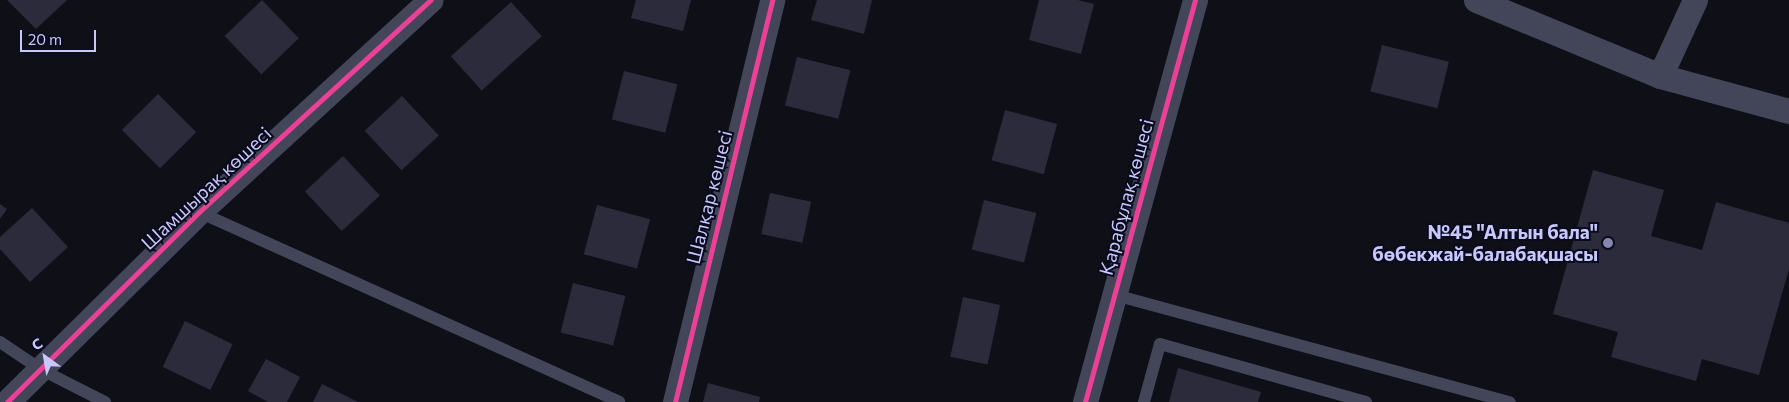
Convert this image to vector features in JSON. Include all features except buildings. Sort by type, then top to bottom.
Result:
[{"type":"street","name":"Шамшырақ көшесі","points":[[7,402],[200,212],[430,0]]},
{"type":"street","name":"Шалқар көшесі","points":[[675,402],[772,0]]},
{"type":"street","name":"Қарабұлақ көшесі","points":[[1084,402],[1195,0]]},
{"type":"street","points":[[1476,0],[1660,76],[1789,112]]},
{"type":"street","points":[[1660,76],[1695,0]]},
{"type":"lane","points":[[200,212],[619,402]]},
{"type":"lane","points":[[1115,295],[1510,402]]},
{"type":"lane","points":[[0,342],[40,369],[105,402]]},
{"type":"lane","points":[[1144,402],[1160,344],[1366,402]]},
{"type":"cycle path","points":[[7,402],[199,212],[430,0]]},
{"type":"cycle path","points":[[675,402],[772,0]]},
{"type":"cycle path","points":[[1085,402],[1195,0]]},
{"type":"place","name":"№45 \"Алтын бала\" бөбекжай-балабақшасы","points":[[1608,243]]}]
